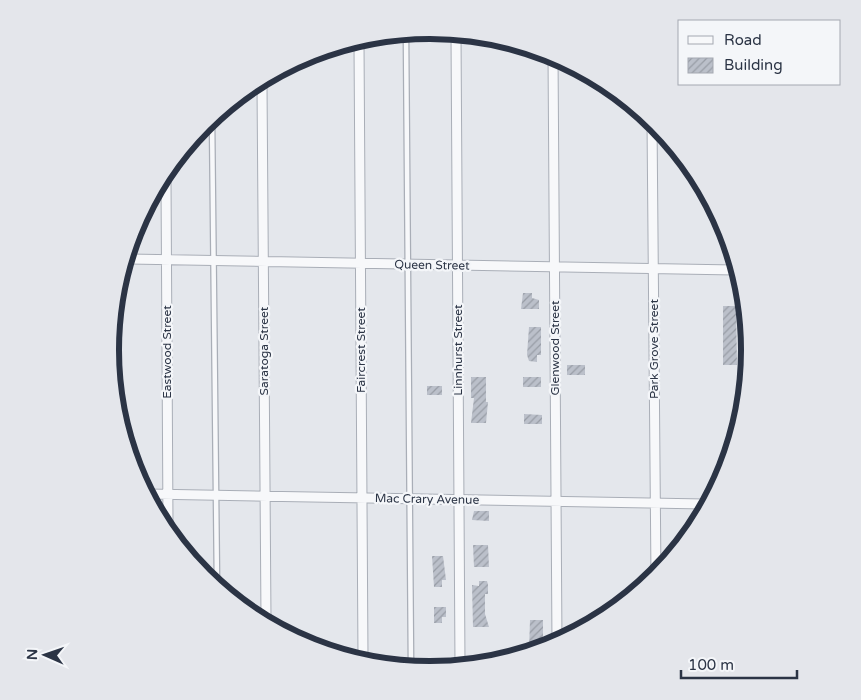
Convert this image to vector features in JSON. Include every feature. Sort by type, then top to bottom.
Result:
[{"type":"street","name":"Linnhurst Street","points":[[456,40],[460,660]]},
{"type":"street","name":"Faircrest Street","points":[[359,47],[363,654]]},
{"type":"street","name":"Glenwood Street","points":[[553,64],[557,635]]},
{"type":"street","name":"Saratoga Street","points":[[262,88],[266,614]]},
{"type":"street","name":"Park Grove Street","points":[[652,131],[656,565]]},
{"type":"street","name":"Eastwood Street","points":[[166,186],[168,517]]},
{"type":"street","name":"Queen Street","points":[[133,259],[731,270]]},
{"type":"street","name":"Mac Crary Avenue","points":[[154,494],[701,504]]},
{"type":"lane","points":[[406,39],[411,661]]},
{"type":"lane","points":[[212,128],[217,576]]},
{"type":"building","points":[[523,293],[532,293],[532,298],[539,300],[539,309],[521,309]]},
{"type":"building","points":[[723,306],[736,306],[737,365],[723,365]]},
{"type":"building","points":[[529,327],[541,327],[541,355],[537,355],[537,362],[529,361],[527,355]]},
{"type":"building","points":[[567,365],[585,365],[585,375],[567,375]]},
{"type":"building","points":[[471,377],[486,377],[486,402],[488,402],[486,423],[471,423],[474,398],[471,398]]},
{"type":"building","points":[[523,377],[541,377],[541,387],[523,387]]},
{"type":"building","points":[[427,386],[442,386],[442,395],[427,395]]},
{"type":"building","points":[[524,414],[542,415],[542,424],[524,424]]},
{"type":"building","points":[[474,511],[489,511],[489,521],[472,520]]},
{"type":"building","points":[[473,545],[488,545],[489,567],[474,567]]},
{"type":"building","points":[[432,556],[443,556],[446,580],[442,580],[442,587],[434,587]]},
{"type":"building","points":[[479,581],[487,581],[488,585],[488,594],[485,594],[485,614],[489,627],[473,627],[472,585],[479,586]]},
{"type":"building","points":[[434,607],[446,607],[446,617],[442,617],[442,623],[434,623]]},
{"type":"building","points":[[530,620],[543,620],[543,641],[529,646]]}]
